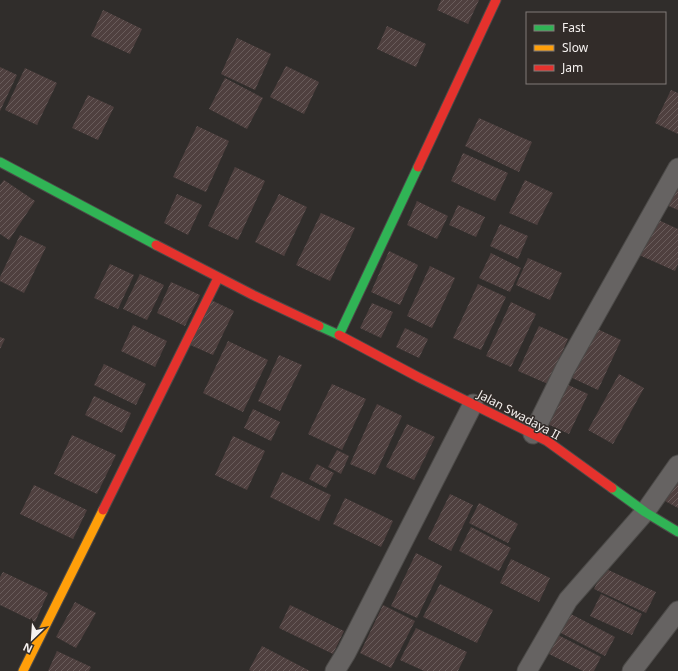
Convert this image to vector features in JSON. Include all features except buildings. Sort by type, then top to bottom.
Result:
[{"type":"street","points":[[339,335],[496,0]]},
{"type":"street","name":"Jalan Swadaya II","points":[[0,162],[218,278],[307,322],[339,335],[418,377],[547,441],[645,512],[678,532]]},
{"type":"street","points":[[533,434],[565,369],[678,168]]},
{"type":"street","points":[[23,671],[218,278]]},
{"type":"street","points":[[335,671],[346,653],[473,404]]},
{"type":"street","points":[[527,671],[568,600],[645,512],[678,465]]},
{"type":"street","points":[[632,671],[678,611]]},
{"type":"traffic: fast","points":[[0,162],[156,245]]},
{"type":"traffic: fast","points":[[319,326],[339,335],[418,167]]},
{"type":"traffic: fast","points":[[612,488],[645,512],[678,532]]},
{"type":"traffic: slow","points":[[23,671],[103,510]]},
{"type":"traffic: jam","points":[[418,167],[496,0]]},
{"type":"traffic: jam","points":[[156,245],[253,295],[319,326]]},
{"type":"traffic: jam","points":[[103,510],[218,278]]},
{"type":"traffic: jam","points":[[339,335],[418,377],[547,441],[612,488]]}]
